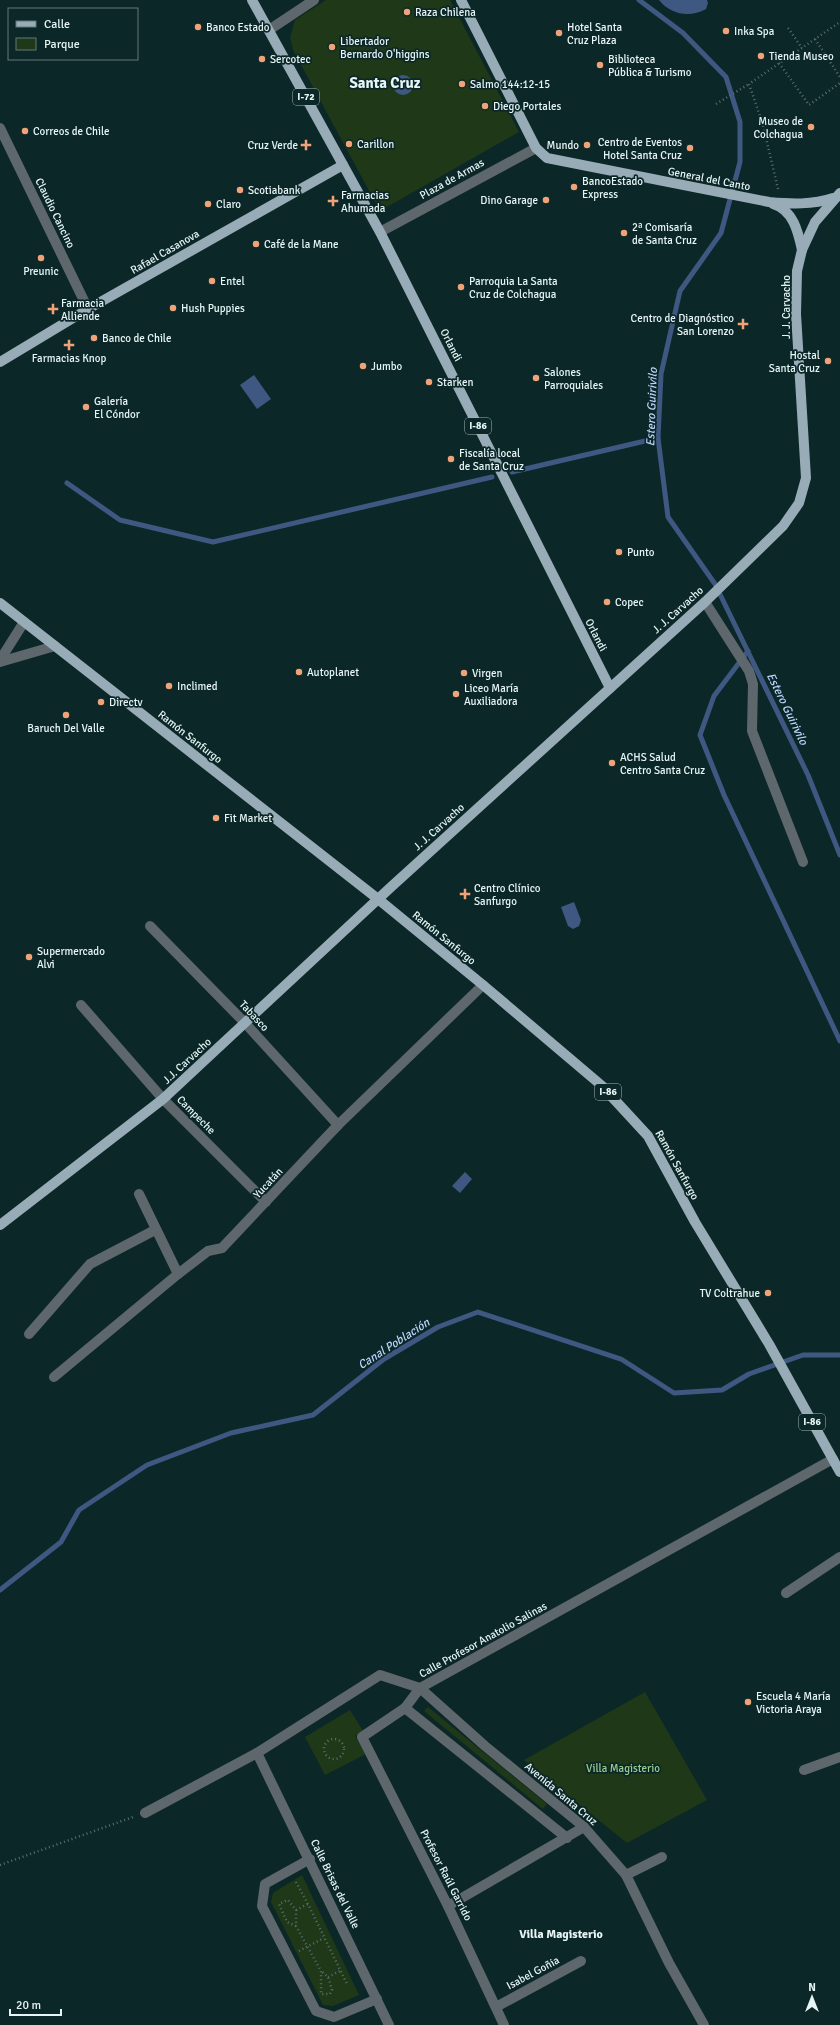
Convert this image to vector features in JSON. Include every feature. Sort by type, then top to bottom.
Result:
[{"type":"main road","points":[[252,0],[269,30]]},
{"type":"main road","points":[[461,0],[536,148]]},
{"type":"main road","name":"I-72","points":[[269,30],[343,165]]},
{"type":"main road","name":"General del Canto","points":[[536,148],[547,158],[707,191],[769,202],[815,203],[838,195]]},
{"type":"main road","name":"Orlandi","points":[[343,165],[380,232],[610,688]]},
{"type":"main road","name":"Rafael Casanova","points":[[0,362],[88,309],[343,165]]},
{"type":"main road","points":[[802,250],[815,222],[838,195]]},
{"type":"main road","points":[[769,202],[778,206],[789,216],[798,232],[802,250]]},
{"type":"main road","name":"J. J. Carvacho","points":[[378,899],[708,599],[792,515],[799,503],[806,478],[796,314],[798,271],[802,250]]},
{"type":"main road","name":"Ramón Sanfurgo","points":[[0,603],[378,899],[483,985],[601,1085],[648,1136],[695,1222],[769,1344],[833,1459]]},
{"type":"main road","name":"J.J. Carvacho","points":[[0,1225],[163,1099],[378,899]]},
{"type":"main road","name":"I-86","points":[[833,1459],[840,1472]]},
{"type":"street","points":[[269,30],[314,0]]},
{"type":"street","name":"Claudio Cancino","points":[[0,128],[88,309]]},
{"type":"street","name":"Plaza de Armas","points":[[380,232],[536,148]]},
{"type":"street","points":[[708,599],[749,672],[752,684],[752,731],[803,862]]},
{"type":"street","points":[[0,661],[24,622]]},
{"type":"street","points":[[0,661],[55,646]]},
{"type":"street","name":"Tabasco","points":[[150,926],[245,1023],[338,1125]]},
{"type":"street","name":"Yucatán","points":[[54,1377],[178,1274],[208,1252],[222,1248],[338,1125],[483,985]]},
{"type":"street","name":"Campeche","points":[[81,1005],[163,1099],[266,1202]]},
{"type":"street","points":[[139,1194],[155,1230],[178,1274]]},
{"type":"street","points":[[29,1334],[90,1264],[155,1230]]},
{"type":"street","name":"Calle Profesor Anatolio Salinas","points":[[145,1813],[257,1753],[380,1675],[420,1688],[833,1459]]},
{"type":"street","points":[[786,1593],[840,1557]]},
{"type":"street","points":[[420,1688],[405,1708],[567,1838]]},
{"type":"street","name":"Avenida Santa Cruz","points":[[420,1688],[485,1746],[584,1827],[626,1875],[669,1963],[704,2025]]},
{"type":"street","name":"Profesor Raúl Garrido","points":[[405,1708],[362,1737],[448,1906],[504,2025]]},
{"type":"street","name":"Calle Brisas del Valle","points":[[257,1753],[310,1859],[389,2025]]},
{"type":"street","points":[[804,1770],[840,1758]]},
{"type":"street","points":[[448,1906],[584,1827]]},
{"type":"street","points":[[626,1875],[662,1857]]},
{"type":"street","points":[[310,1859],[265,1884],[262,1906],[316,2012],[334,2017],[377,1999]]},
{"type":"street","name":"Isabel Goñia","points":[[496,2007],[581,1961]]},
{"type":"path","points":[[716,104],[749,84],[840,22]]},
{"type":"path","points":[[788,28],[802,48]]},
{"type":"path","points":[[815,39],[840,77]]},
{"type":"path","points":[[779,63],[809,105],[840,83]]},
{"type":"path","points":[[749,84],[762,125],[781,203]]},
{"type":"path","points":[[331,1739],[337,1739],[344,1746],[344,1752],[340,1757],[330,1758],[325,1753],[326,1744],[331,1739]]},
{"type":"path","points":[[0,1865],[145,1813]]},
{"type":"path","points":[[295,1880],[347,1984]]},
{"type":"path","points":[[296,1926],[287,1922],[279,1904],[288,1900],[296,1910],[296,1926],[321,1972],[328,1977],[332,1990],[330,1994],[321,1994],[321,1972]]},
{"type":"path","points":[[296,1910],[308,1904]]},
{"type":"path","points":[[288,1957],[324,1938]]},
{"type":"path","points":[[328,1977],[340,1972]]},
{"type":"green space","points":[[326,0],[450,0],[519,132],[380,211],[293,50],[290,37],[295,20]]},
{"type":"green space","name":"Villa Magisterio","points":[[645,1692],[707,1800],[627,1843],[524,1760]]},
{"type":"green space","points":[[428,1707],[547,1804],[543,1809],[424,1711]]},
{"type":"green space","points":[[350,1710],[363,1731],[355,1736],[366,1754],[325,1775],[305,1737]]},
{"type":"green space","points":[[302,1875],[359,1995],[333,2006],[323,2005],[271,1902],[273,1893]]},
{"type":"water","points":[[659,0],[707,0],[708,3],[706,9],[700,12],[694,14],[681,14],[669,9]]},
{"type":"water","points":[[403,75],[410,78],[413,85],[410,92],[403,95],[396,92],[393,85],[396,78]]},
{"type":"water","points":[[254,375],[271,399],[257,409],[240,385]]},
{"type":"water","points":[[574,902],[581,920],[579,926],[573,929],[568,926],[561,907]]},
{"type":"water","points":[[465,1172],[472,1179],[460,1193],[452,1186]]},
{"type":"waterway","name":"Estero Guirivilo","points":[[639,0],[683,33],[726,77],[740,122],[740,162],[721,233],[680,291],[661,374],[658,438],[668,517],[715,584],[808,775],[840,855]]},
{"type":"waterway","points":[[512,472],[658,438]]},
{"type":"waterway","points":[[67,483],[120,520],[213,542],[492,477]]},
{"type":"waterway","points":[[748,651],[714,696],[700,735],[724,795],[840,1041]]},
{"type":"waterway","name":"Canal Población","points":[[0,1590],[61,1542],[79,1510],[147,1465],[231,1433],[313,1415],[384,1359],[438,1327],[478,1312],[621,1359],[674,1393],[722,1390],[749,1374],[803,1355],[840,1355]]},
{"type":"place","name":"Raza Chilena","points":[[407,12]]},
{"type":"place","name":"Banco Estado","points":[[198,27]]},
{"type":"place","name":"Inka Spa","points":[[726,31]]},
{"type":"place","name":"Hotel Santa Cruz Plaza","points":[[559,33]]},
{"type":"place","name":"Libertador Bernardo O'higgins","points":[[332,47]]},
{"type":"place","name":"Tienda Museo","points":[[761,56]]},
{"type":"place","name":"Sercotec","points":[[262,59]]},
{"type":"place","name":"Biblioteca Pública & Turismo","points":[[600,65]]},
{"type":"place","name":"Salmo 144:12-15","points":[[462,84]]},
{"type":"place","name":"Diego Portales","points":[[485,106]]},
{"type":"place","name":"Museo de Colchagua","points":[[811,127]]},
{"type":"place","name":"Correos de Chile","points":[[25,131]]},
{"type":"place","name":"Carillon","points":[[349,144]]},
{"type":"place","name":"Cruz Verde","points":[[306,145]]},
{"type":"place","name":"Mundo","points":[[587,145]]},
{"type":"place","name":"Centro de Eventos Hotel Santa Cruz","points":[[690,148]]},
{"type":"place","name":"BancoEstado Express","points":[[574,187]]},
{"type":"place","name":"Scotiabank","points":[[240,190]]},
{"type":"place","name":"Dino Garage","points":[[546,200]]},
{"type":"place","name":"Farmacias Ahumada","points":[[333,201]]},
{"type":"place","name":"Claro","points":[[208,204]]},
{"type":"place","name":"2ª Comisaría de Santa Cruz","points":[[624,233]]},
{"type":"place","name":"Café de la Mane","points":[[256,244]]},
{"type":"place","name":"Preunic","points":[[41,258]]},
{"type":"place","name":"Entel","points":[[212,281]]},
{"type":"place","name":"Parroquia La Santa Cruz de Colchagua","points":[[461,287]]},
{"type":"place","name":"Hush Puppies","points":[[173,308]]},
{"type":"place","name":"Farmacia Alliende","points":[[53,309]]},
{"type":"place","name":"Centro de Diagnóstico San Lorenzo","points":[[743,324]]},
{"type":"place","name":"Banco de Chile","points":[[94,338]]},
{"type":"place","name":"Farmacias Knop","points":[[69,345]]},
{"type":"place","name":"Hostal Santa Cruz","points":[[828,361]]},
{"type":"place","name":"Jumbo","points":[[363,366]]},
{"type":"place","name":"Salones Parroquiales","points":[[536,378]]},
{"type":"place","name":"Starken","points":[[429,382]]},
{"type":"place","name":"Galería El Cóndor","points":[[86,407]]},
{"type":"place","name":"Fiscalía local de Santa Cruz","points":[[451,459]]},
{"type":"place","name":"Punto","points":[[619,552]]},
{"type":"place","name":"Copec","points":[[607,602]]},
{"type":"place","name":"Autoplanet","points":[[299,672]]},
{"type":"place","name":"Virgen","points":[[464,673]]},
{"type":"place","name":"Inclimed","points":[[169,686]]},
{"type":"place","name":"Liceo María Auxiliadora","points":[[456,694]]},
{"type":"place","name":"Directv","points":[[101,702]]},
{"type":"place","name":"Baruch Del Valle","points":[[66,715]]},
{"type":"place","name":"ACHS Salud Centro Santa Cruz","points":[[612,763]]},
{"type":"place","name":"Fit Market","points":[[216,818]]},
{"type":"place","name":"Centro Clínico Sanfurgo","points":[[465,894]]},
{"type":"place","name":"Supermercado Alvi","points":[[29,957]]},
{"type":"place","name":"TV Coltrahue","points":[[768,1293]]},
{"type":"place","name":"Escuela 4 María Victoria Araya","points":[[748,1702]]},
{"type":"district","name":"Santa Cruz","points":[[385,83]]},
{"type":"district","name":"Villa Magisterio","points":[[561,1934]]}]
